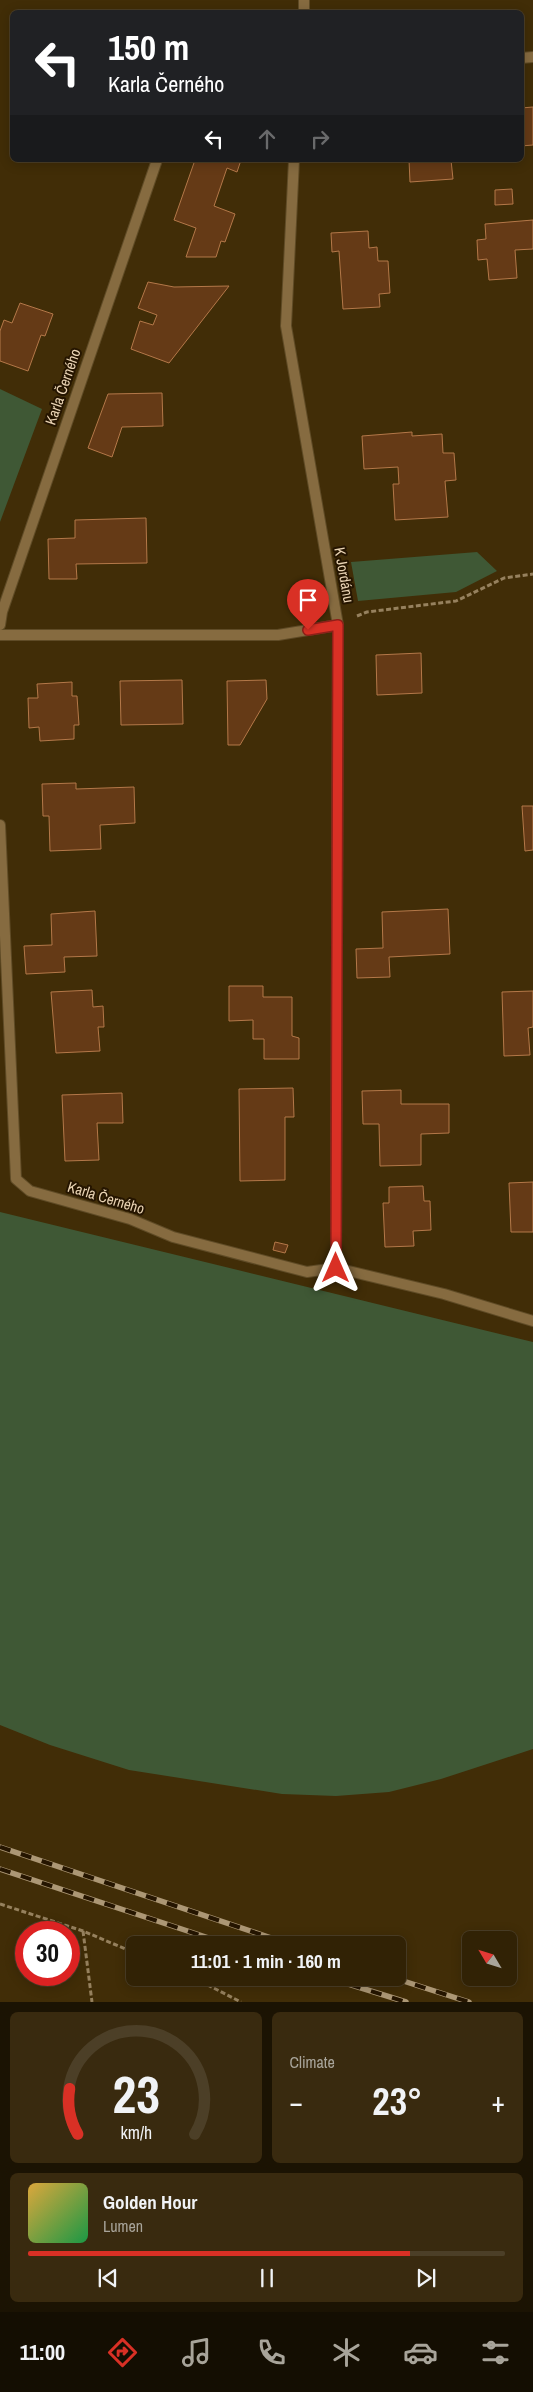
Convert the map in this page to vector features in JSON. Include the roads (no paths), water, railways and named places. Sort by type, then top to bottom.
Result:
[{"type":"street","name":"Karla Černého","points":[[0,625],[2,612],[157,162]]},
{"type":"street","name":"K Jordánu","points":[[294,162],[286,326],[338,625],[336,1268]]},
{"type":"street","points":[[0,635],[278,635],[338,625]]},
{"type":"street","name":"Karla Černého","points":[[0,825],[16,1179],[30,1191],[130,1219],[173,1237],[307,1272],[336,1268],[444,1294],[533,1321]]},
{"type":"railway","points":[[0,1847],[265,1936]]},
{"type":"railway","points":[[0,1869],[203,1936]]},
{"type":"railway","points":[[406,1982],[469,2002]]},
{"type":"railway","points":[[355,1986],[406,2002]]}]
